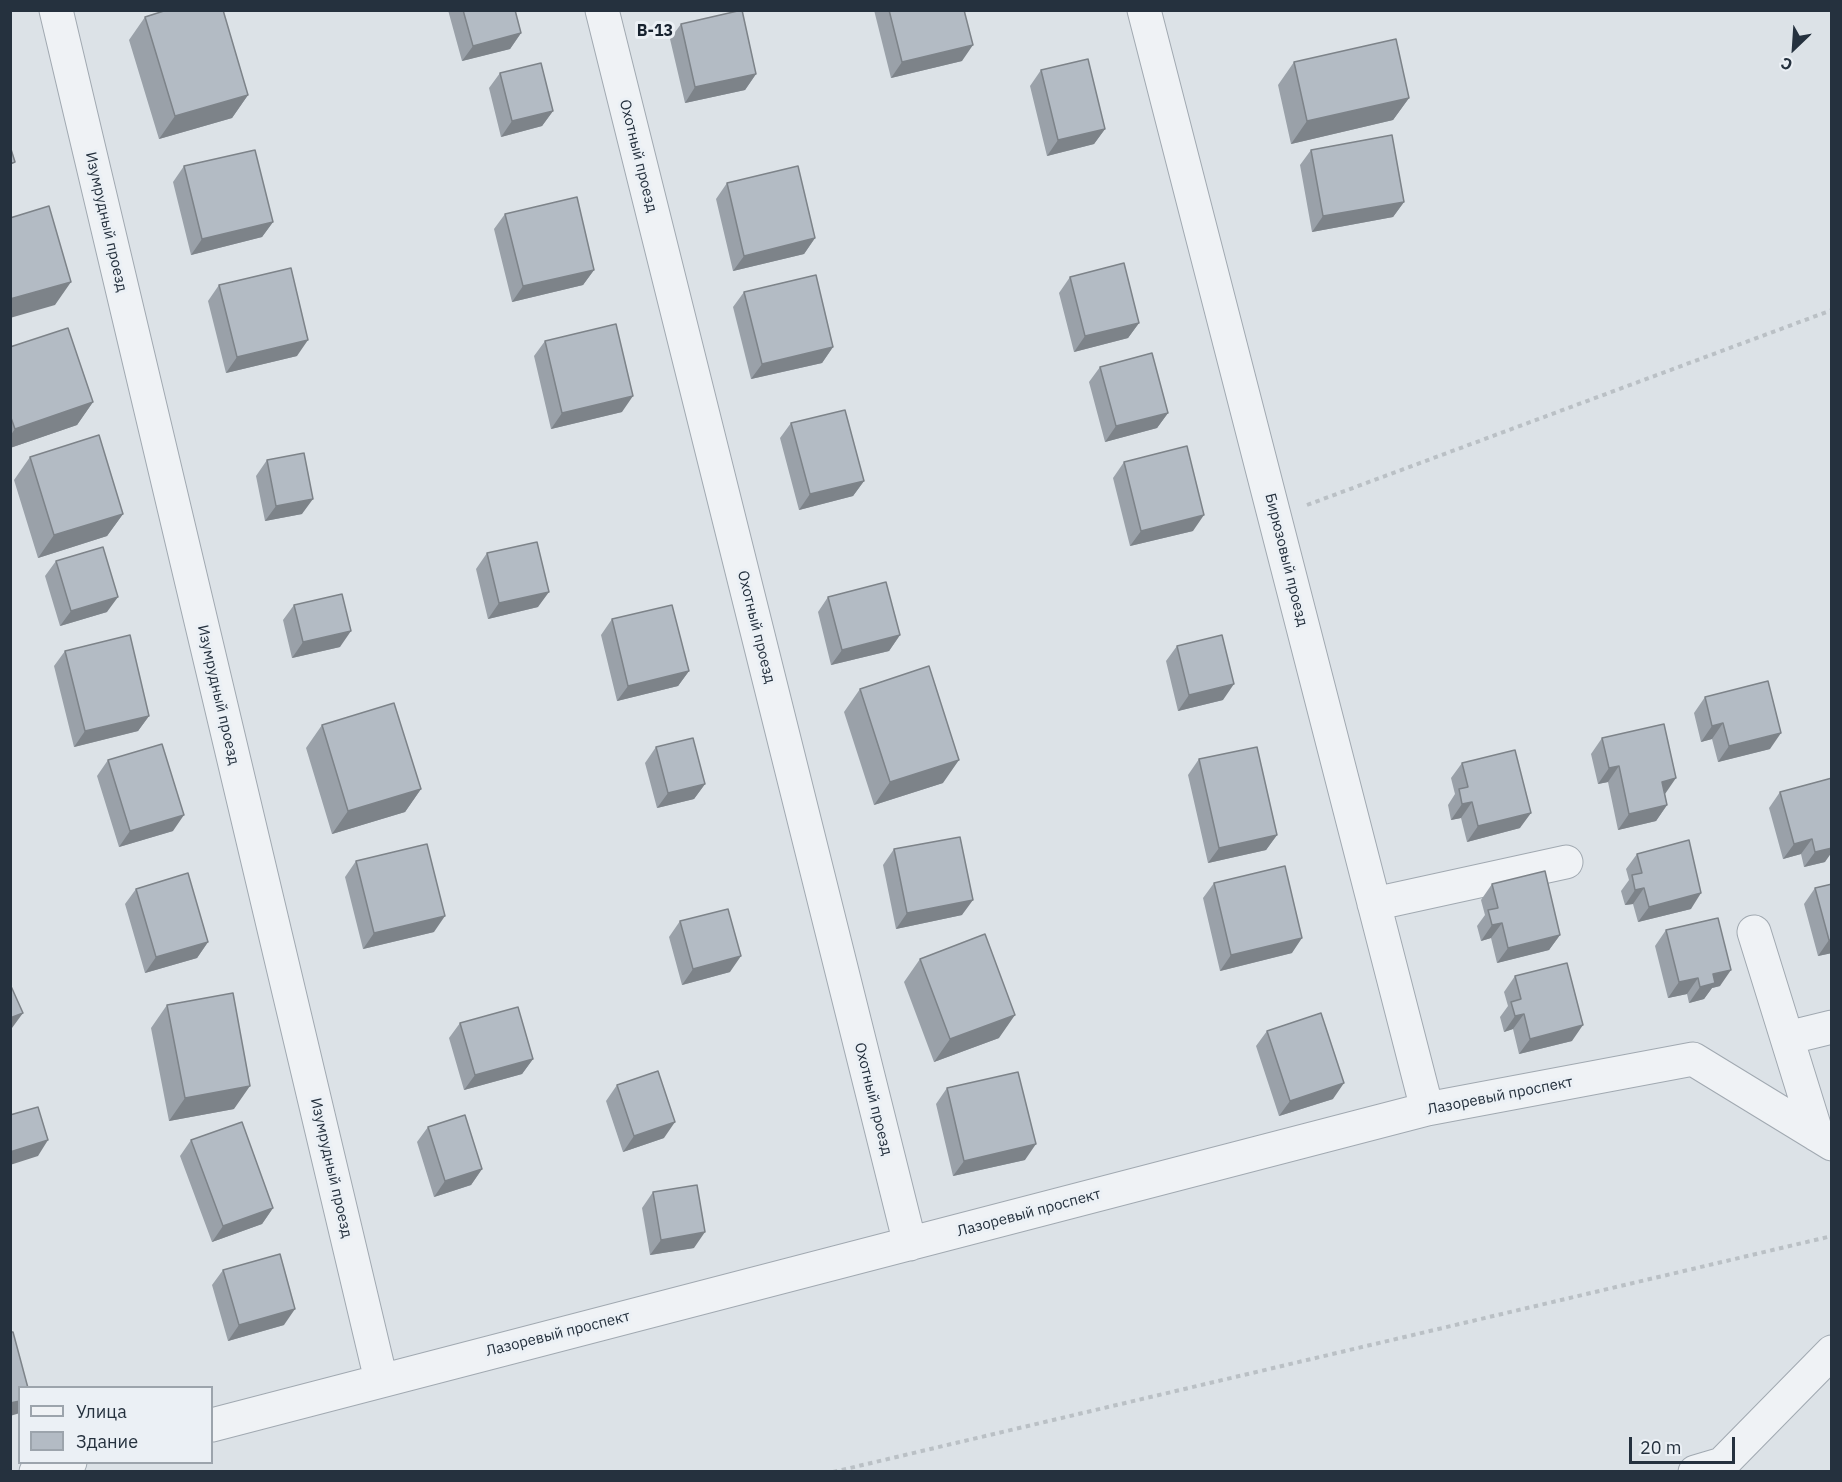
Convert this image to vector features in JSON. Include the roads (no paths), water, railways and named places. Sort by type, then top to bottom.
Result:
[{"type":"street","name":"Изумрудный проезд","points":[[56,10],[381,1380]]},
{"type":"street","name":"Охотный проезд","points":[[602,10],[910,1244]]},
{"type":"street","name":"Бирюзовый проезд","points":[[1144,10],[1427,1109]]},
{"type":"street","points":[[1374,904],[1566,862]]},
{"type":"street","points":[[1754,932],[1787,1038],[1824,1140]]},
{"type":"street","points":[[1787,1038],[1832,1027]]},
{"type":"street","name":"Лазоревый проспект","points":[[213,1425],[1427,1109],[1693,1059],[1824,1140]]},
{"type":"street","points":[[1695,1472],[1722,1464],[1832,1352]]},
{"type":"street","points":[[36,1472],[63,1464]]},
{"type":"district","name":"В-13","points":[[655,31]]}]
